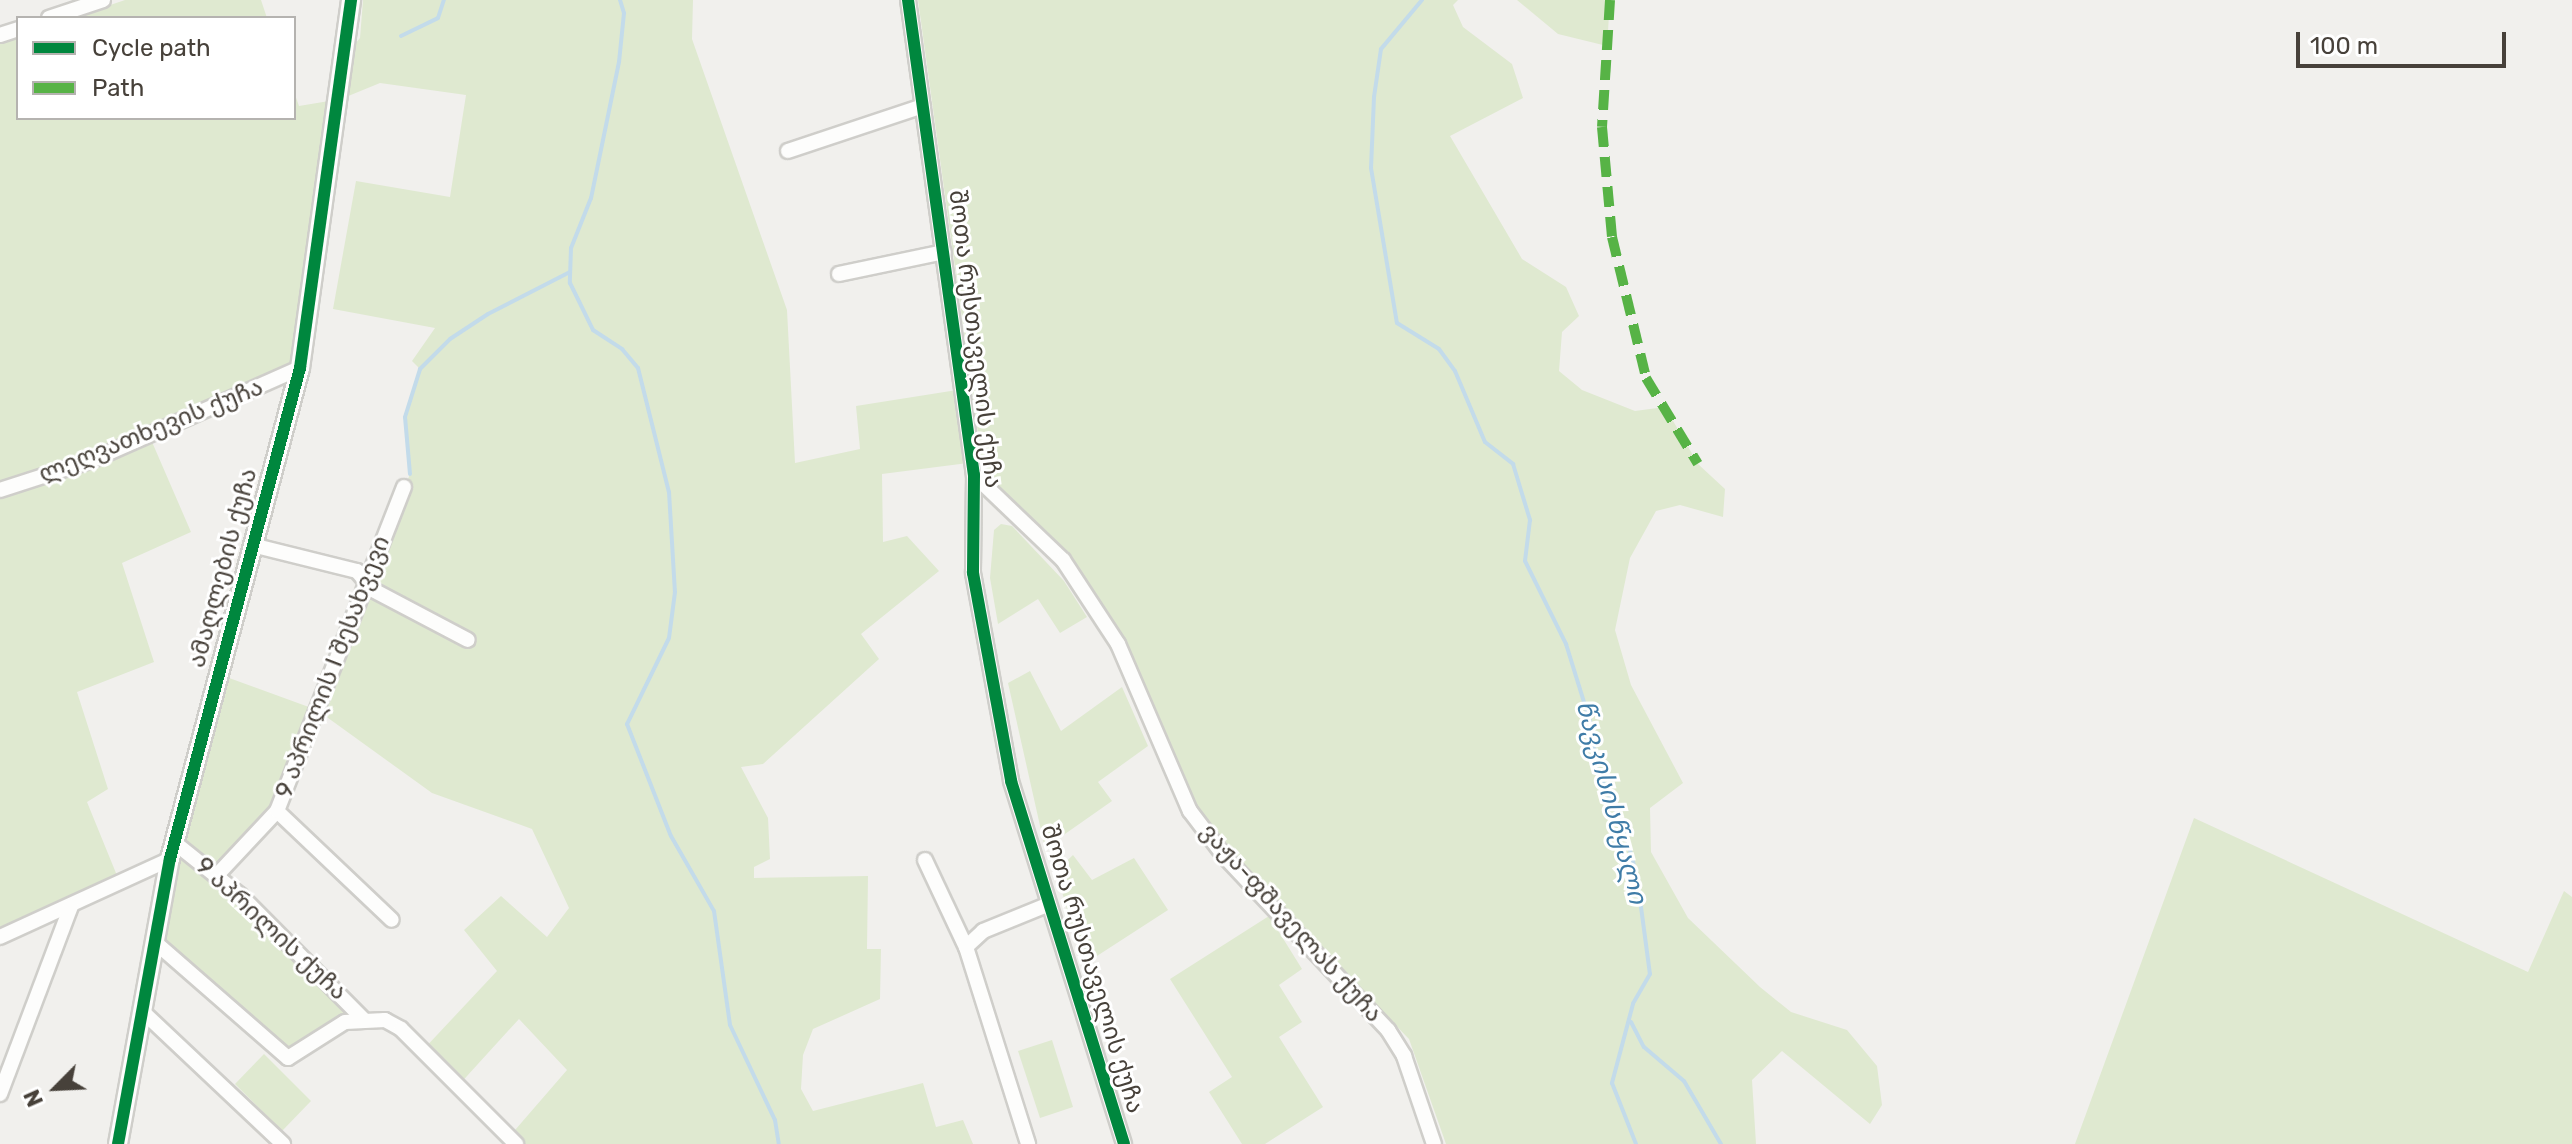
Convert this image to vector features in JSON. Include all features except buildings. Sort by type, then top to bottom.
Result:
[{"type":"street","points":[[55,16],[103,0]]},
{"type":"street","name":"ამაღლების ქუჩა","points":[[118,1144],[173,851],[300,368],[351,0]]},
{"type":"street","name":"შოთა რუსთაველის ქუჩა","points":[[908,0],[974,475],[977,602],[1011,781],[1047,905],[1124,1144]]},
{"type":"street","points":[[788,151],[923,106]]},
{"type":"street","points":[[839,274],[944,252]]},
{"type":"street","name":"ლეღვათხევის ქუჩა","points":[[0,490],[90,461],[300,368]]},
{"type":"street","name":"ვაჟა-ფშაველას ქუჩა","points":[[974,475],[1063,560],[1118,644],[1190,811],[1225,857],[1388,1030],[1404,1056],[1434,1144]]},
{"type":"street","name":"9 აპრილის I შესახვევი","points":[[218,874],[277,811],[404,487]]},
{"type":"street","points":[[252,545],[357,571],[367,582],[468,640]]},
{"type":"street","points":[[277,811],[392,920]]},
{"type":"street","points":[[0,937],[71,906],[173,851]]},
{"type":"street","name":"9 აპრილის ქუჩა","points":[[173,851],[218,874],[363,1019]]},
{"type":"street","points":[[925,860],[966,947],[1028,1144]]},
{"type":"street","points":[[966,947],[983,931],[1047,905]]},
{"type":"street","points":[[0,1094],[71,906]]},
{"type":"street","name":"9 აპრილის ქუჩა","points":[[156,943],[288,1058],[345,1022],[385,1020],[401,1029],[516,1144]]},
{"type":"street","points":[[142,1011],[283,1144]]},
{"type":"green space","points":[[125,0],[261,0],[266,16],[78,16]]},
{"type":"green space","points":[[363,0],[693,0],[692,39],[787,310],[795,463],[860,449],[856,406],[957,390],[968,463],[882,474],[883,542],[907,536],[939,571],[861,634],[879,659],[763,764],[741,767],[768,818],[770,859],[754,867],[754,878],[868,876],[867,949],[881,949],[880,999],[813,1029],[803,1055],[801,1089],[813,1111],[923,1083],[936,1127],[963,1120],[973,1144],[516,1144],[509,1137],[567,1070],[519,1019],[457,1087],[422,1051],[497,971],[464,930],[501,896],[547,937],[569,908],[532,829],[432,793],[317,710],[410,474],[405,417],[420,369],[412,361],[435,328],[333,309],[356,181],[450,197],[466,95],[380,83],[341,99],[345,56],[360,38]]},
{"type":"green space","points":[[918,0],[1458,0],[1453,5],[1463,27],[1512,64],[1523,98],[1450,136],[1522,259],[1566,287],[1579,316],[1562,332],[1559,371],[1582,390],[1635,411],[1665,407],[1698,464],[1725,489],[1723,517],[1680,505],[1656,511],[1630,558],[1615,630],[1631,685],[1683,783],[1650,808],[1651,852],[1688,918],[1760,987],[1791,1012],[1847,1030],[1877,1066],[1882,1105],[1870,1124],[1782,1051],[1752,1080],[1756,1144],[1446,1144],[1409,1039],[1232,856],[1187,792],[1132,658],[1070,560],[983,470]]},
{"type":"green space","points":[[1517,0],[1610,0],[1607,46],[1558,34]]},
{"type":"green space","points":[[16,37],[16,120],[296,120],[296,98],[299,106],[341,99],[300,368],[149,435],[191,532],[122,563],[154,662],[77,692],[108,789],[87,802],[118,878],[0,933],[0,42]]},
{"type":"green space","points":[[1001,524],[1012,526],[1064,581],[1087,617],[1060,633],[1038,599],[998,624],[990,578],[994,530]]},
{"type":"green space","points":[[1030,671],[1061,731],[1122,687],[1148,746],[1098,782],[1112,801],[1045,848],[1008,683]]},
{"type":"green space","points":[[218,674],[317,710],[277,811],[218,874],[363,1019],[288,1058],[156,943]]},
{"type":"green space","points":[[2194,818],[2528,972],[2564,891],[2572,897],[2572,1144],[2075,1144]]},
{"type":"green space","points":[[1073,855],[1092,880],[1134,858],[1168,910],[1083,965],[1056,871]]},
{"type":"green space","points":[[1269,916],[1302,969],[1279,985],[1302,1022],[1279,1037],[1323,1107],[1265,1144],[1242,1144],[1209,1092],[1232,1077],[1170,979]]},
{"type":"green space","points":[[1052,1040],[1073,1107],[1040,1118],[1018,1051]]},
{"type":"green space","points":[[264,1054],[311,1101],[282,1131],[235,1084]]},
{"type":"waterway","points":[[401,36],[438,18],[444,0]]},
{"type":"waterway","points":[[620,0],[624,13],[619,62],[591,198],[571,248],[570,283],[593,330],[622,349],[638,368],[669,492],[675,592],[669,638],[627,724],[671,836],[714,911],[730,1025],[775,1120],[779,1144]]},
{"type":"waterway","name":"წავკისისწყალი","points":[[1422,0],[1381,49],[1374,97],[1371,168],[1397,323],[1439,349],[1455,371],[1485,442],[1513,464],[1530,520],[1525,561],[1566,644],[1593,731],[1595,764],[1625,831],[1637,877],[1650,974],[1633,1004],[1612,1083],[1636,1144]]},
{"type":"waterway","points":[[410,474],[405,417],[420,369],[450,339],[488,314],[570,272]]},
{"type":"waterway","points":[[1631,1022],[1644,1047],[1684,1081],[1721,1144]]},
{"type":"marked path","points":[[1610,0],[1602,127],[1612,237],[1646,378],[1698,464]]},
{"type":"cycle path","points":[[118,1144],[170,859],[300,368],[351,0]]},
{"type":"cycle path","points":[[908,0],[974,475],[973,573],[1011,781],[1124,1144]]}]
